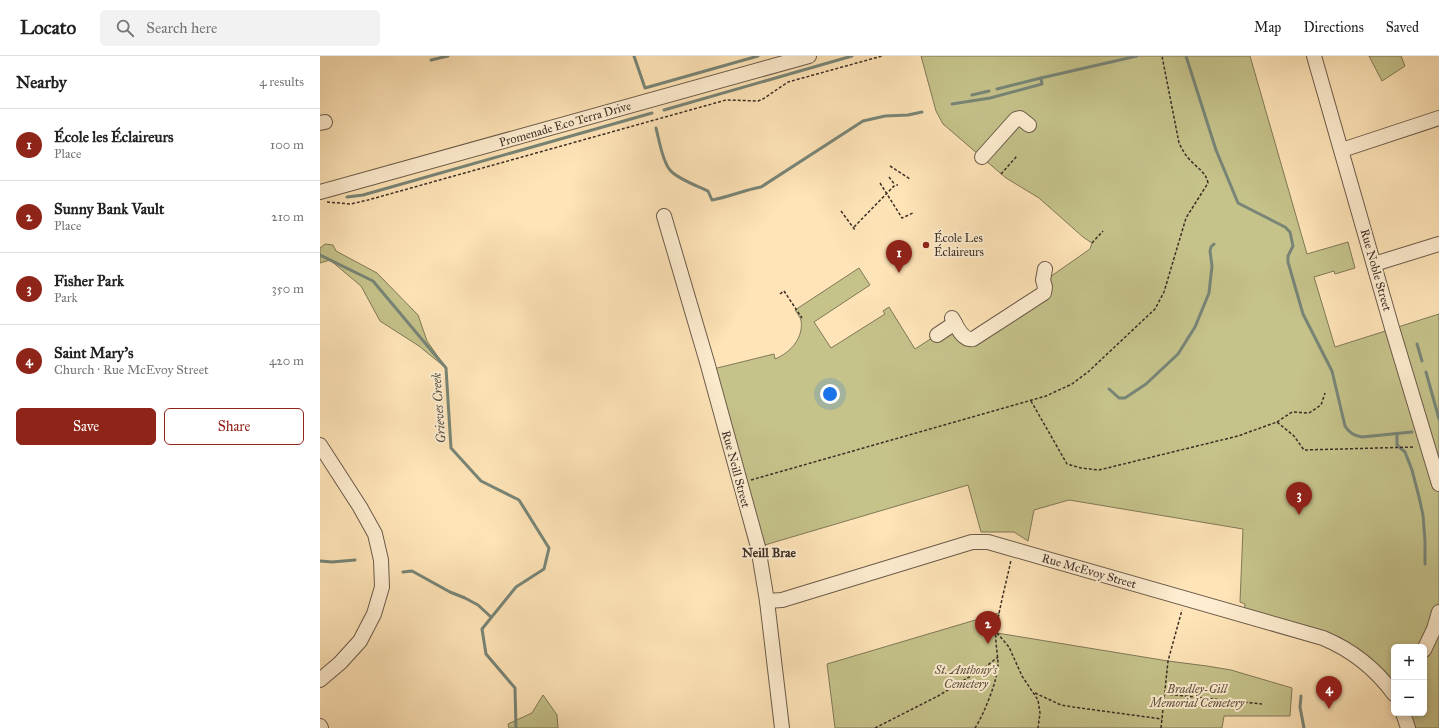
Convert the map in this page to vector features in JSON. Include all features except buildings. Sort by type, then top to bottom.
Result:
[{"type":"street","name":"Promenade Eco Terra Drive","points":[[322,197],[809,56]]},
{"type":"street","name":"Rue Noble Street","points":[[1314,56],[1439,484]]},
{"type":"street","points":[[982,157],[1016,119],[1020,118],[1029,125]]},
{"type":"street","points":[[1342,150],[1439,118]]},
{"type":"street","name":"Rue Neill Street","points":[[664,216],[707,362],[758,547],[768,601],[782,728]]},
{"type":"street","points":[[1374,264],[1439,244]]},
{"type":"street","points":[[937,335],[954,321],[966,339],[973,339],[1044,293],[1045,290],[1043,280],[1045,270]]},
{"type":"street","points":[[320,445],[360,507],[375,534],[381,560],[382,587],[374,614],[360,641],[340,663],[320,680]]},
{"type":"street","name":"Rue McEvoy Street","points":[[768,601],[782,600],[972,542],[988,542],[1323,638],[1339,645],[1355,655],[1371,668],[1391,690]]},
{"type":"street","points":[[1427,644],[1434,629],[1439,612]]},
{"type":"street","points":[[1404,716],[1408,728]]},
{"type":"path","points":[[322,197],[351,204],[368,200],[726,100],[758,101],[788,82],[882,56]]},
{"type":"path","points":[[740,483],[1059,391],[1072,384],[1088,372],[1155,309],[1164,292],[1186,218],[1190,209],[1208,183],[1203,172],[1184,153],[1179,143],[1162,56]]},
{"type":"path","points":[[1001,174],[1017,156]]},
{"type":"path","points":[[890,166],[910,178]]},
{"type":"path","points":[[889,177],[895,185]]},
{"type":"path","points":[[880,184],[902,218],[912,213]]},
{"type":"path","points":[[854,227],[895,185],[898,185]]},
{"type":"path","points":[[841,211],[855,230]]},
{"type":"path","points":[[1092,243],[1103,231]]},
{"type":"path","points":[[780,294],[784,291],[802,318]]},
{"type":"path","points":[[1031,400],[1067,464],[1080,468],[1099,470],[1238,436],[1278,422],[1292,412],[1309,413],[1321,405],[1325,393]]},
{"type":"path","points":[[1278,422],[1294,436],[1304,450],[1428,447]]},
{"type":"path","points":[[975,728],[995,683],[997,674],[998,657],[996,632],[1014,549]]},
{"type":"path","points":[[1162,728],[1168,661],[1186,598]]},
{"type":"path","points":[[996,632],[1009,647],[1022,676],[1035,693],[1040,707],[1038,728]]},
{"type":"path","points":[[875,728],[938,696],[984,668],[998,657]]},
{"type":"path","points":[[1035,693],[1062,705],[1073,708],[1162,718]]},
{"type":"path","points":[[1165,694],[1262,704]]},
{"type":"green space","points":[[921,56],[1250,56],[1307,254],[1348,242],[1355,268],[1335,274],[1334,271],[1314,277],[1335,347],[1439,314],[1439,728],[1408,728],[1404,716],[1427,716],[1427,644],[1391,644],[1391,691],[1355,655],[1244,615],[1245,604],[1240,602],[1243,529],[1069,500],[1034,510],[1028,541],[1014,532],[981,532],[968,485],[758,547],[709,370],[774,354],[775,359],[786,353],[795,344],[800,333],[801,320],[795,310],[859,268],[870,285],[814,322],[831,348],[885,314],[883,311],[889,307],[915,349],[955,323],[966,339],[1039,297],[1047,279],[1090,249],[1092,243],[1083,237],[1039,198],[1006,178],[943,124],[936,111]]},
{"type":"green space","points":[[1369,56],[1401,56],[1405,66],[1382,81]]},
{"type":"green space","points":[[325,244],[333,245],[336,251],[377,273],[418,315],[427,341],[446,368],[419,346],[380,321],[361,286],[330,260],[320,263],[320,248]]},
{"type":"green space","name":"St. Anthony’s Cemetery","points":[[999,613],[997,633],[1231,670],[1292,688],[1290,716],[1224,716],[1222,728],[835,728],[827,664]]},
{"type":"green space","points":[[543,695],[557,715],[558,728],[509,728],[508,724],[532,713]]},
{"type":"waterway","points":[[431,60],[448,56]]},
{"type":"waterway","points":[[634,56],[645,88],[758,56]]},
{"type":"waterway","points":[[664,110],[852,56]]},
{"type":"waterway","points":[[952,104],[990,98],[1042,84],[1041,78],[1137,56]]},
{"type":"waterway","points":[[1186,56],[1216,150],[1238,203],[1285,227],[1290,232],[1293,246],[1288,256],[1288,262],[1303,314],[1332,371],[1345,426],[1348,431],[1362,437],[1412,432]]},
{"type":"waterway","points":[[997,89],[1041,78]]},
{"type":"waterway","points":[[972,95],[989,91]]},
{"type":"waterway","points":[[656,128],[663,156],[670,170],[682,179],[708,191],[712,200],[761,187],[863,121],[885,116],[908,115],[922,112]]},
{"type":"waterway","points":[[347,197],[363,195],[652,113]]},
{"type":"waterway","points":[[1109,389],[1119,398],[1125,398],[1146,384],[1178,354],[1195,327],[1209,293],[1212,266],[1210,251],[1214,244]]},
{"type":"waterway","name":"Grieves Creek","points":[[320,255],[373,281],[446,368],[451,448],[481,481],[519,500],[549,548],[544,569],[516,587],[482,629],[486,654],[515,688],[516,728]]},
{"type":"waterway","points":[[1417,344],[1422,361]]},
{"type":"waterway","points":[[1426,372],[1439,419]]},
{"type":"waterway","points":[[1397,434],[1397,445],[1405,452],[1412,470],[1423,515],[1425,564]]},
{"type":"waterway","points":[[320,561],[332,562],[355,560]]},
{"type":"waterway","points":[[403,572],[412,571],[450,592],[465,598],[478,605],[491,617]]},
{"type":"waterway","points":[[1301,696],[1300,707],[1304,728]]},
{"type":"place","name":"École Les Éclaireurs","points":[[926,245]]},
{"type":"place","name":"École les Éclaireurs","points":[[899,273]]},
{"type":"place","name":"Fisher Park","points":[[1299,515]]},
{"type":"place","name":"Sunny Bank Vault","points":[[988,644]]},
{"type":"place","name":"Saint Mary's","points":[[1329,709]]},
{"type":"district","name":"Neill Brae","points":[[769,552]]},
{"type":"park label","name":"Bradley-Gill Memorial Cemetery","points":[[1197,696]]}]
